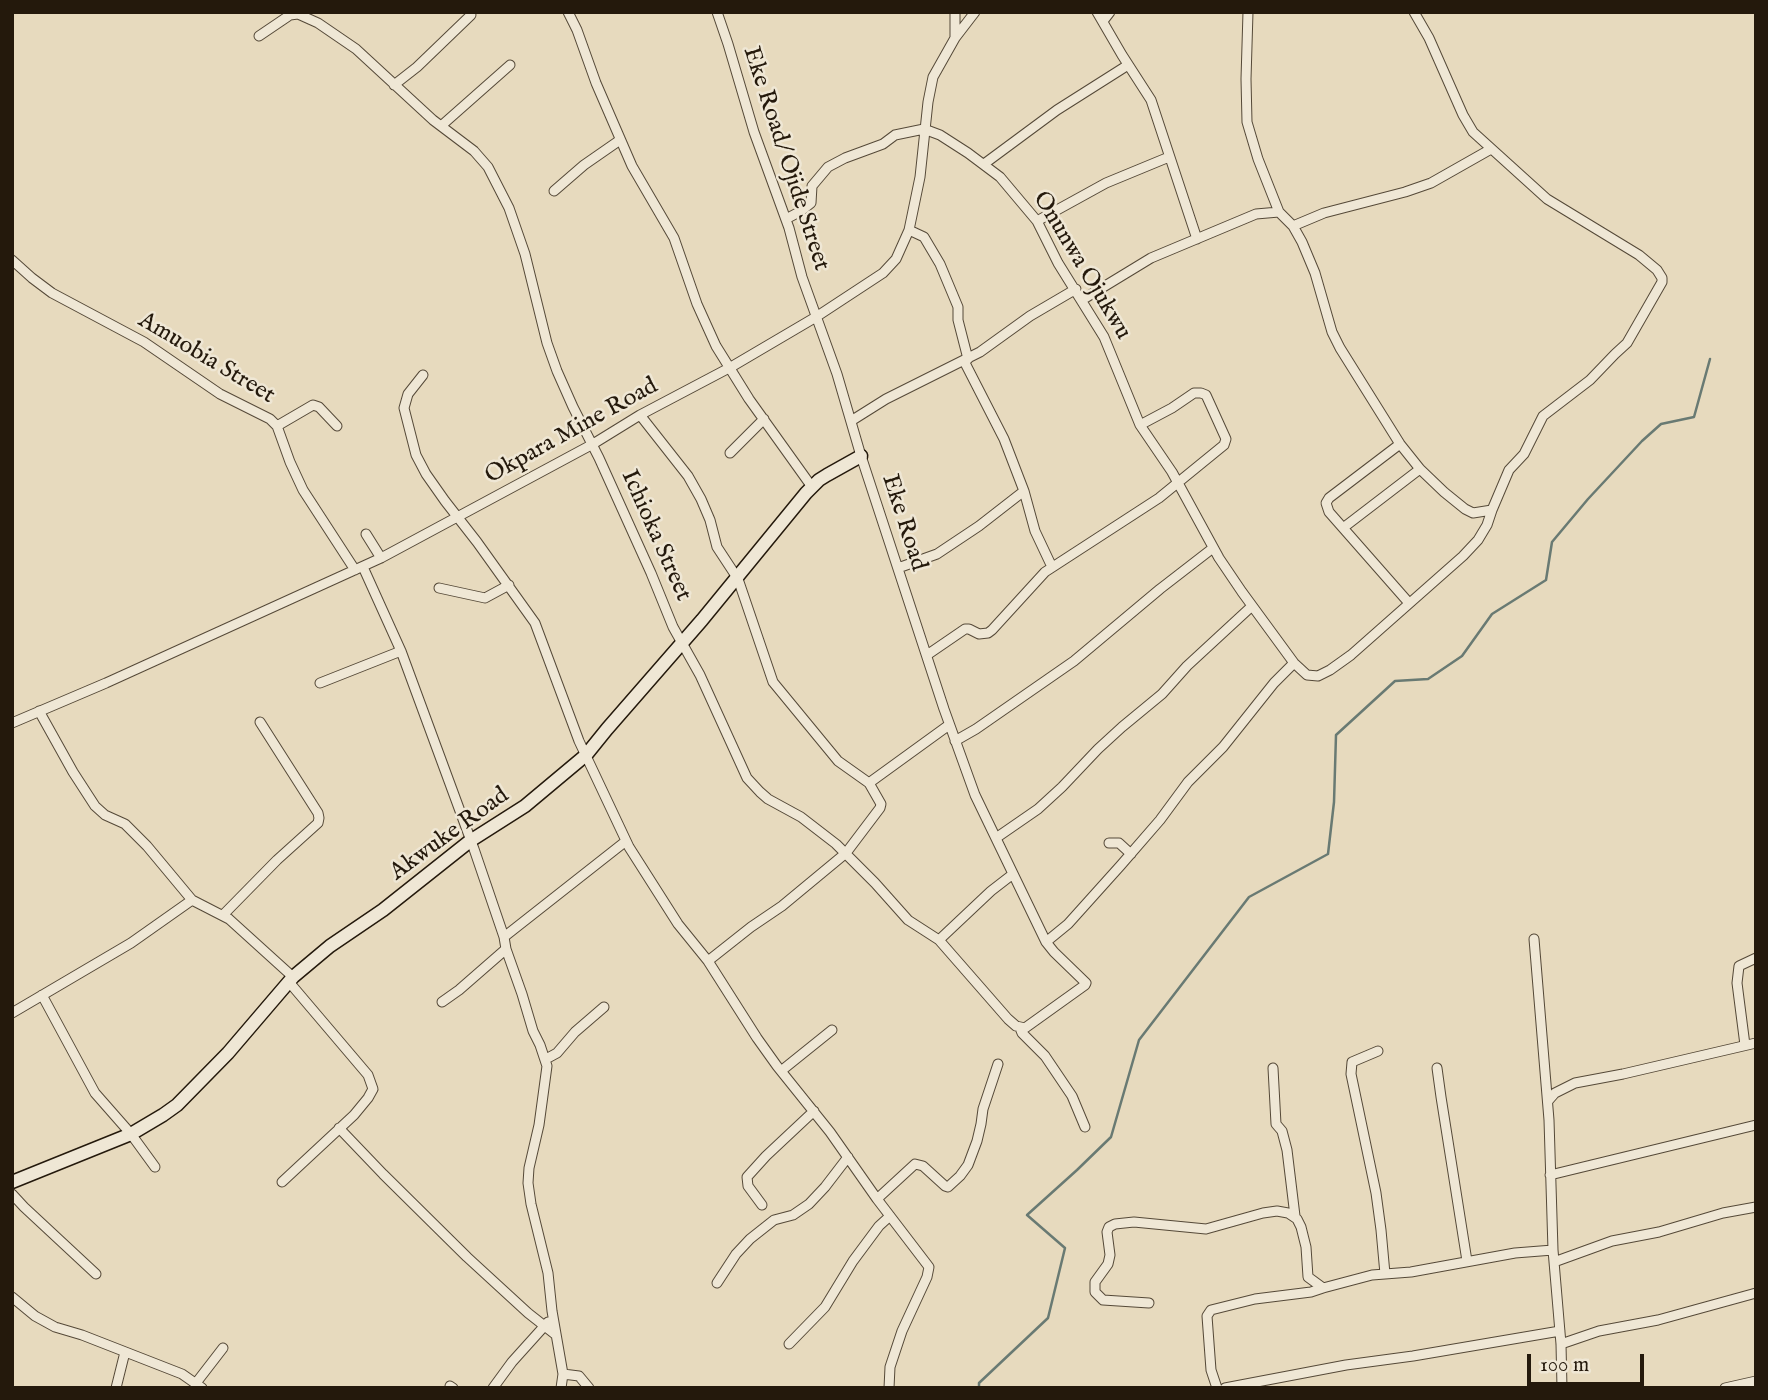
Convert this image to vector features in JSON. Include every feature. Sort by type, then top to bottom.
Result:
[{"type":"main road","name":"Akwuke Road","points":[[12,1182],[131,1134],[163,1115],[187,1096],[228,1053],[291,980],[330,946],[391,904],[470,841],[518,811],[586,755],[812,486],[861,456]]},
{"type":"street","points":[[568,12],[632,166],[669,227],[697,304],[716,346],[812,486]]},
{"type":"street","name":"Eke Road/ Ojide Street","points":[[717,12],[758,145],[793,238],[802,277],[817,317]]},
{"type":"street","points":[[955,12],[955,38]]},
{"type":"street","name":"Okpara Mine Road","points":[[12,723],[381,558],[731,367],[817,317],[888,269],[900,252],[909,230],[920,177],[924,129],[935,72],[955,38],[975,12]]},
{"type":"street","points":[[1110,12],[1100,16],[1151,100],[1197,239]]},
{"type":"street","points":[[1248,12],[1247,122],[1279,212],[1293,226],[1315,273],[1332,332],[1400,444],[1420,469],[1468,511],[1478,513],[1492,510]]},
{"type":"street","points":[[1046,942],[1068,924],[1131,854],[1188,782],[1223,747],[1274,683],[1294,663],[1307,675],[1318,676],[1330,670],[1351,655],[1478,540],[1487,525],[1509,470],[1526,451],[1543,416],[1590,380],[1627,343],[1661,284],[1657,270],[1639,255],[1547,200],[1473,132],[1414,12]]},
{"type":"street","name":"Ichioka Street","points":[[259,36],[290,15],[306,16],[318,23],[356,49],[441,126],[467,145],[494,176],[509,208],[525,254],[554,363],[652,573],[681,644],[700,675],[742,769],[752,785],[768,799],[793,811],[818,828],[846,853],[908,920],[939,940],[1008,1019],[1020,1028],[1045,1056],[1072,1096],[1085,1127]]},
{"type":"street","points":[[394,85],[417,67],[471,15]]},
{"type":"street","points":[[441,126],[510,65]]},
{"type":"street","points":[[984,164],[1057,110],[1128,65]]},
{"type":"street","points":[[786,219],[811,202],[812,186],[828,167],[883,144],[895,135],[924,129]]},
{"type":"street","name":"Onunwa Ojukwu","points":[[924,129],[940,135],[984,164],[1011,189],[1037,221],[1058,263],[1110,348],[1140,425],[1178,481],[1213,548],[1294,663]]},
{"type":"street","points":[[554,191],[584,165],[620,140]]},
{"type":"street","points":[[1293,226],[1324,213],[1431,183],[1491,149]]},
{"type":"street","points":[[1037,221],[1106,183],[1169,157]]},
{"type":"street","points":[[1082,300],[1152,258],[1256,214],[1279,212]]},
{"type":"street","points":[[909,230],[924,237],[940,264],[958,307],[966,360],[1004,439],[1024,491],[1035,531],[1052,567]]},
{"type":"street","name":"Amuobia Street","points":[[12,260],[52,293],[144,342],[212,388],[270,419],[277,426],[303,490],[359,568],[401,651],[504,937],[533,1031],[546,1059]]},
{"type":"street","points":[[851,421],[886,399],[980,352],[1030,316],[1076,289]]},
{"type":"street","name":"Eke Road","points":[[817,317],[949,725],[975,794],[1046,942],[1085,981],[1085,985],[1025,1028],[1020,1028]]},
{"type":"street","points":[[423,375],[408,394],[404,408],[416,455],[426,474],[535,623],[586,755],[626,841],[681,928],[708,961],[746,1021],[929,1267],[928,1277],[902,1331],[890,1367],[889,1388]]},
{"type":"street","points":[[927,655],[965,629],[979,634],[988,633],[1052,567],[1148,506],[1224,445],[1226,439],[1206,395],[1201,393],[1194,393],[1140,425]]},
{"type":"street","points":[[277,426],[313,405],[319,407],[337,426]]},
{"type":"street","points":[[640,415],[693,483],[706,510],[717,547],[737,576],[773,682],[838,761],[869,783],[880,800],[880,808],[846,853],[782,906],[708,961]]},
{"type":"street","points":[[730,453],[764,419]]},
{"type":"street","points":[[1400,444],[1327,500],[1326,505],[1329,512],[1409,603]]},
{"type":"street","points":[[1343,528],[1420,469]]},
{"type":"street","points":[[898,568],[937,554],[1024,491]]},
{"type":"street","points":[[366,534],[381,558]]},
{"type":"street","points":[[955,741],[1074,661],[1213,548]]},
{"type":"street","points":[[439,588],[485,598],[509,585]]},
{"type":"street","points":[[996,838],[1038,809],[1098,749],[1162,694],[1192,661],[1252,607]]},
{"type":"street","points":[[320,683],[401,651]]},
{"type":"street","points":[[40,711],[95,806],[105,815],[125,824],[192,900],[223,915],[291,980],[368,1075],[373,1089],[368,1098],[354,1115],[282,1182]]},
{"type":"street","points":[[223,915],[318,823],[319,818],[260,722]]},
{"type":"street","points":[[869,783],[949,725]]},
{"type":"street","points":[[504,937],[626,841]]},
{"type":"street","points":[[1110,843],[1119,844],[1131,854]]},
{"type":"street","points":[[939,940],[1013,874]]},
{"type":"street","points":[[12,1013],[131,943],[192,900]]},
{"type":"street","points":[[1534,939],[1548,1101],[1553,1250],[1562,1388]]},
{"type":"street","points":[[442,1002],[506,950]]},
{"type":"street","points":[[1745,1045],[1737,983],[1739,966],[1756,958]]},
{"type":"street","points":[[42,995],[95,1093],[131,1134],[155,1167]]},
{"type":"street","points":[[561,1388],[563,1374],[548,1273],[531,1204],[529,1168],[546,1082],[546,1059],[557,1052],[604,1007]]},
{"type":"street","points":[[781,1070],[832,1030]]},
{"type":"street","points":[[1548,1101],[1555,1093],[1575,1083],[1756,1043]]},
{"type":"street","points":[[1378,1051],[1352,1062],[1351,1074],[1376,1193],[1385,1274]]},
{"type":"street","points":[[877,1199],[915,1164],[923,1166],[948,1187],[960,1176],[968,1165],[977,1141],[983,1109],[998,1064]]},
{"type":"street","points":[[1273,1068],[1276,1124],[1282,1131],[1287,1150],[1294,1216]]},
{"type":"street","points":[[1437,1068],[1467,1261]]},
{"type":"street","points":[[762,1205],[748,1186],[747,1177],[814,1111]]},
{"type":"street","points":[[1550,1175],[1756,1125]]},
{"type":"street","points":[[339,1128],[467,1257],[556,1335]]},
{"type":"street","points":[[717,1283],[736,1254],[750,1239],[774,1220],[793,1215],[809,1203],[848,1157]]},
{"type":"street","points":[[12,1194],[96,1274]]},
{"type":"street","points":[[1554,1262],[1612,1241],[1659,1232],[1742,1208],[1756,1207]]},
{"type":"street","points":[[1149,1303],[1102,1300],[1095,1292],[1095,1282],[1108,1264],[1110,1255],[1107,1232],[1109,1227],[1115,1224],[1134,1222],[1206,1229],[1277,1211],[1288,1213],[1298,1221],[1303,1236],[1308,1277],[1323,1287]]},
{"type":"street","points":[[789,1344],[825,1307],[859,1253],[890,1216]]},
{"type":"street","points":[[1217,1388],[1211,1370],[1207,1309],[1255,1299],[1311,1292],[1372,1275],[1411,1272],[1467,1261],[1553,1250]]},
{"type":"street","points":[[1561,1344],[1599,1331],[1658,1320],[1756,1293]]},
{"type":"street","points":[[12,1297],[45,1322],[182,1374],[199,1385],[223,1348]]},
{"type":"street","points":[[493,1388],[544,1326],[554,1320]]},
{"type":"street","points":[[1225,1388],[1346,1365],[1560,1331]]},
{"type":"street","points":[[116,1388],[125,1352]]},
{"type":"street","points":[[563,1374],[579,1376],[589,1388]]},
{"type":"street","points":[[1725,1388],[1756,1381]]},
{"type":"waterway","points":[[979,1388],[979,1383],[1048,1318],[1065,1248],[1027,1215],[1111,1137],[1139,1040],[1249,897],[1328,854],[1334,802],[1336,735],[1395,681],[1428,679],[1462,656],[1492,614],[1546,580],[1552,542],[1588,499],[1661,424],[1694,417],[1710,359]]}]
